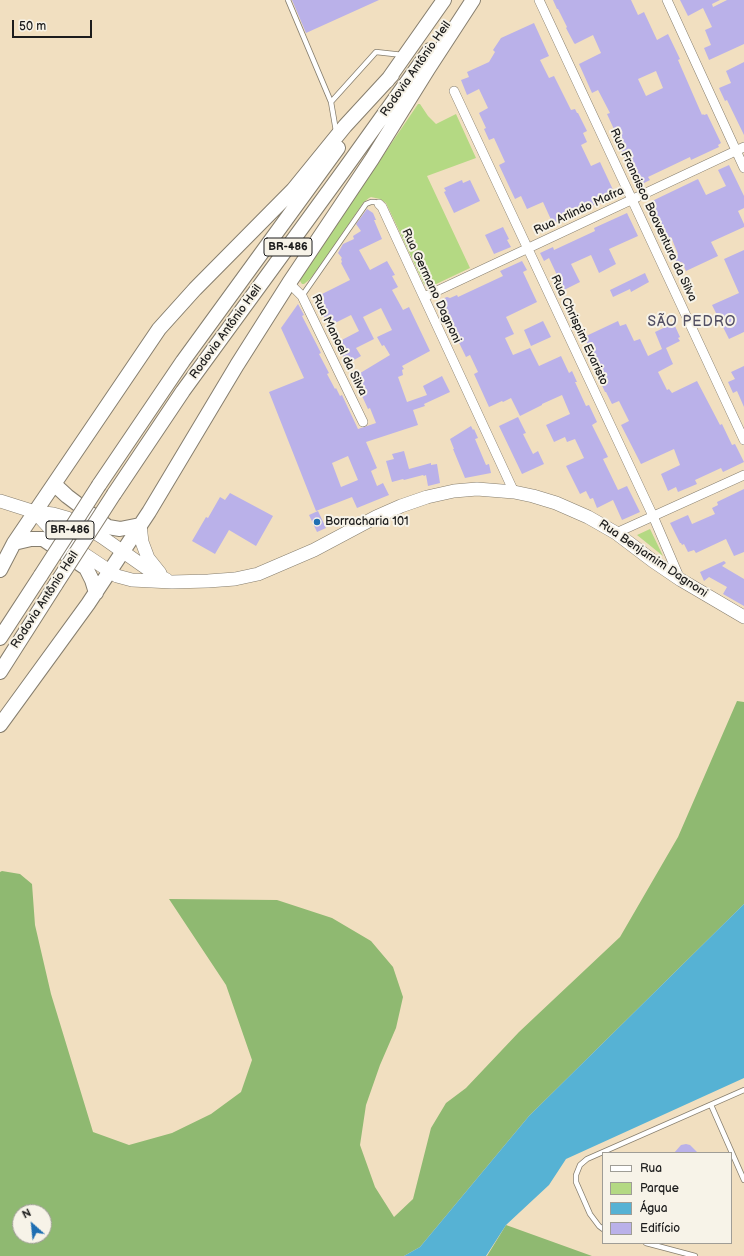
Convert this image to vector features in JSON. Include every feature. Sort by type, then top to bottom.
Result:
[{"type":"main road","name":"Rodovia Antônio Heil","points":[[0,638],[99,485],[183,360],[406,55],[444,0]]},
{"type":"main road","name":"Rodovia Antônio Heil","points":[[0,672],[114,494],[183,392],[344,170],[464,0]]},
{"type":"main road","points":[[0,725],[110,572],[236,365],[372,159],[473,0]]},
{"type":"main road","points":[[0,570],[14,543],[160,329],[194,289],[293,190],[337,136],[392,74]]},
{"type":"main road","points":[[54,484],[67,496],[108,527],[120,529],[140,525]]},
{"type":"main road","points":[[14,543],[43,539],[86,568],[96,593]]},
{"type":"street","name":"Rua Francisco Boaventura da Silva","points":[[539,0],[744,440]]},
{"type":"street","points":[[667,0],[740,149],[744,168]]},
{"type":"street","name":"Rua Chrispim Evaristo","points":[[454,91],[653,516],[681,580]]},
{"type":"street","name":"Rua Arlindo Mafra","points":[[424,297],[740,149]]},
{"type":"street","name":"Rua Germano Dagnoni","points":[[379,204],[382,207],[514,492]]},
{"type":"street","name":"Rua Manoel da Silva","points":[[289,283],[302,296],[363,422]]},
{"type":"street","points":[[616,533],[744,475]]},
{"type":"street","name":"Rua Benjamim Dagnoni","points":[[35,512],[57,536],[117,576],[132,580],[172,582],[235,579],[258,574],[314,550],[376,517],[427,497],[454,490],[477,489],[514,492],[556,503],[588,517],[616,533],[681,580],[744,617]]},
{"type":"street","name":"Rua Benjamim Dagnoni","points":[[0,500],[35,512],[53,514],[83,525],[154,574],[172,582]]},
{"type":"street","points":[[140,525],[142,542],[148,558],[159,572],[172,582]]},
{"type":"lane","points":[[288,0],[331,102],[337,136]]},
{"type":"lane","points":[[331,102],[376,52],[406,55]]},
{"type":"lane","name":"Rua Germano Dagnoni","points":[[302,296],[366,204],[371,202],[379,204]]},
{"type":"lane","points":[[602,1152],[744,1090]]},
{"type":"lane","points":[[711,1105],[732,1152]]},
{"type":"lane","points":[[602,1152],[586,1159],[580,1165],[576,1175],[576,1182],[590,1214],[598,1226],[602,1228]]},
{"type":"lane","points":[[732,1153],[744,1180]]},
{"type":"lane","points":[[650,1244],[695,1256]]},
{"type":"green space","points":[[418,104],[420,104],[428,116],[436,124],[456,114],[476,158],[427,176],[470,268],[432,286],[427,286],[424,284],[386,203],[380,199],[371,197],[363,203],[319,268],[309,280],[302,284],[300,281],[301,276],[323,241],[355,197]]},
{"type":"green space","points":[[650,529],[651,531],[663,556],[637,535]]},
{"type":"green space","points":[[737,701],[744,702],[744,904],[529,1116],[420,1247],[404,1256],[0,1256],[0,872],[20,874],[32,884],[35,925],[51,994],[93,1132],[129,1145],[172,1133],[211,1114],[241,1092],[252,1060],[226,985],[169,899],[277,900],[332,918],[371,941],[393,967],[403,997],[396,1028],[380,1065],[366,1105],[360,1145],[375,1187],[394,1217],[413,1199],[431,1128],[446,1103],[466,1088],[519,1032],[620,937],[678,837]]},
{"type":"green space","points":[[506,1225],[592,1256],[487,1256]]},
{"type":"water","points":[[744,904],[744,1078],[566,1159],[549,1185],[506,1225],[486,1256],[404,1256],[420,1247],[529,1116]]},
{"type":"building","points":[[292,0],[379,0],[306,33]]},
{"type":"building","points":[[553,0],[631,0],[638,15],[644,12],[657,40],[668,34],[680,59],[678,60],[702,115],[707,114],[721,143],[718,145],[719,147],[691,160],[690,157],[648,177],[650,180],[642,184],[641,182],[637,184],[621,150],[623,149],[607,114],[610,113],[598,90],[592,93],[579,64],[601,53],[593,35],[575,44]],"holes":[[[656,71],[663,88],[646,96],[638,79]]]},
{"type":"building","points":[[680,0],[720,0],[712,4],[713,7],[727,0],[744,0],[744,44],[709,60],[704,48],[711,45],[705,30],[712,27],[703,8],[688,16]]},
{"type":"building","points":[[534,23],[549,56],[540,60],[549,78],[554,76],[571,110],[575,109],[578,113],[587,131],[583,133],[587,142],[581,145],[591,166],[600,162],[615,194],[606,199],[607,201],[597,205],[596,204],[553,224],[543,202],[527,209],[521,196],[515,199],[499,165],[505,162],[494,138],[489,140],[484,129],[486,128],[479,113],[488,108],[479,89],[467,95],[461,80],[469,77],[467,72],[489,62],[495,52],[493,50],[501,38]]},
{"type":"building","points":[[744,62],[744,135],[727,100],[725,101],[719,88],[731,83],[726,71]]},
{"type":"building","points":[[729,165],[744,196],[744,208],[738,211],[744,227],[711,242],[718,256],[686,271],[682,262],[678,264],[674,257],[678,254],[671,237],[665,240],[655,219],[652,221],[647,209],[650,202],[698,179],[706,195],[726,186],[718,170]]},
{"type":"building","points":[[462,180],[463,183],[470,180],[480,201],[454,213],[444,192],[446,191],[444,188]]},
{"type":"building","points":[[367,209],[373,213],[376,220],[374,220],[382,239],[359,250],[370,270],[387,261],[395,275],[392,276],[398,287],[392,290],[403,310],[409,307],[430,351],[402,366],[404,369],[402,370],[403,375],[398,377],[407,402],[427,395],[423,386],[442,376],[450,392],[424,404],[425,406],[413,410],[418,425],[366,442],[377,468],[371,471],[377,486],[383,483],[389,495],[357,508],[352,497],[316,511],[269,392],[304,378],[281,328],[298,304],[304,315],[302,316],[321,353],[319,354],[329,373],[327,374],[340,396],[342,395],[358,429],[376,423],[370,408],[368,409],[358,387],[352,378],[390,355],[384,345],[382,346],[377,337],[392,330],[381,308],[363,317],[374,339],[356,348],[361,356],[347,364],[336,343],[359,331],[351,315],[329,326],[314,298],[350,280],[341,263],[342,258],[338,253],[343,244],[354,239],[353,236],[361,231],[356,224]],"holes":[[[348,456],[358,480],[341,487],[332,463]]]},
{"type":"building","points":[[627,213],[638,236],[609,249],[616,264],[599,273],[591,255],[571,264],[580,282],[564,290],[549,258],[544,261],[540,253],[553,247],[554,250],[595,231],[594,228]]},
{"type":"building","points":[[503,227],[511,247],[494,254],[485,235]]},
{"type":"building","points":[[744,250],[744,332],[729,339],[712,305],[739,293],[724,259]]},
{"type":"building","points":[[522,261],[527,270],[523,272],[537,302],[506,317],[514,334],[505,338],[513,355],[530,348],[539,366],[561,356],[569,373],[572,371],[577,382],[575,382],[586,406],[589,405],[597,422],[592,425],[608,457],[603,459],[618,490],[627,486],[640,512],[622,520],[613,500],[597,508],[593,498],[590,499],[586,491],[580,494],[566,466],[584,458],[575,439],[567,442],[565,437],[554,442],[546,425],[570,414],[562,395],[520,416],[511,398],[489,407],[474,374],[478,372],[470,355],[466,357],[440,304],[442,299],[457,295],[458,297],[503,276],[500,271]]},
{"type":"building","points":[[645,273],[649,282],[631,292],[630,289],[613,297],[610,290]]},
{"type":"building","points":[[543,321],[551,337],[531,346],[524,330]]},
{"type":"building","points":[[618,321],[620,326],[626,324],[634,341],[640,339],[648,356],[662,349],[655,332],[672,324],[673,327],[675,326],[680,337],[678,338],[680,341],[666,348],[673,364],[658,372],[667,390],[669,389],[672,393],[697,381],[720,425],[722,424],[732,445],[735,444],[744,462],[723,472],[721,468],[695,480],[697,484],[678,492],[676,487],[668,491],[661,474],[680,465],[674,449],[641,464],[621,425],[629,421],[619,401],[612,404],[605,392],[599,379],[604,377],[584,337]]},
{"type":"building","points":[[744,366],[744,407],[737,391],[733,393],[728,382],[735,379],[731,372]]},
{"type":"building","points":[[518,417],[526,433],[523,434],[533,454],[538,451],[544,464],[522,474],[499,426]]},
{"type":"building","points":[[471,426],[478,438],[475,439],[486,465],[489,464],[491,473],[465,478],[450,439]]},
{"type":"building","points":[[404,451],[409,469],[431,463],[431,465],[437,464],[440,483],[428,486],[426,475],[392,482],[386,461],[394,459],[392,454]]},
{"type":"building","points":[[744,489],[744,552],[734,556],[726,539],[696,553],[694,550],[688,552],[684,544],[682,545],[680,543],[670,523],[688,515],[692,524],[715,514],[712,508],[718,505],[717,502]]},
{"type":"building","points":[[230,493],[273,516],[256,546],[229,530],[215,554],[192,541],[220,497],[225,500]]},
{"type":"building","name":"Borracharia 101","points":[[318,511],[326,528],[317,532],[309,515]]},
{"type":"building","points":[[724,561],[726,563],[722,566],[744,579],[744,606],[723,594],[727,587],[709,577],[704,581],[700,572]]},
{"type":"building","points":[[681,1145],[690,1145],[697,1152],[675,1152]]},
{"type":"place","name":"Borracharia 101","points":[[317,522]]},
{"type":"district","name":"SÃO PEDRO","points":[[692,322]]}]
